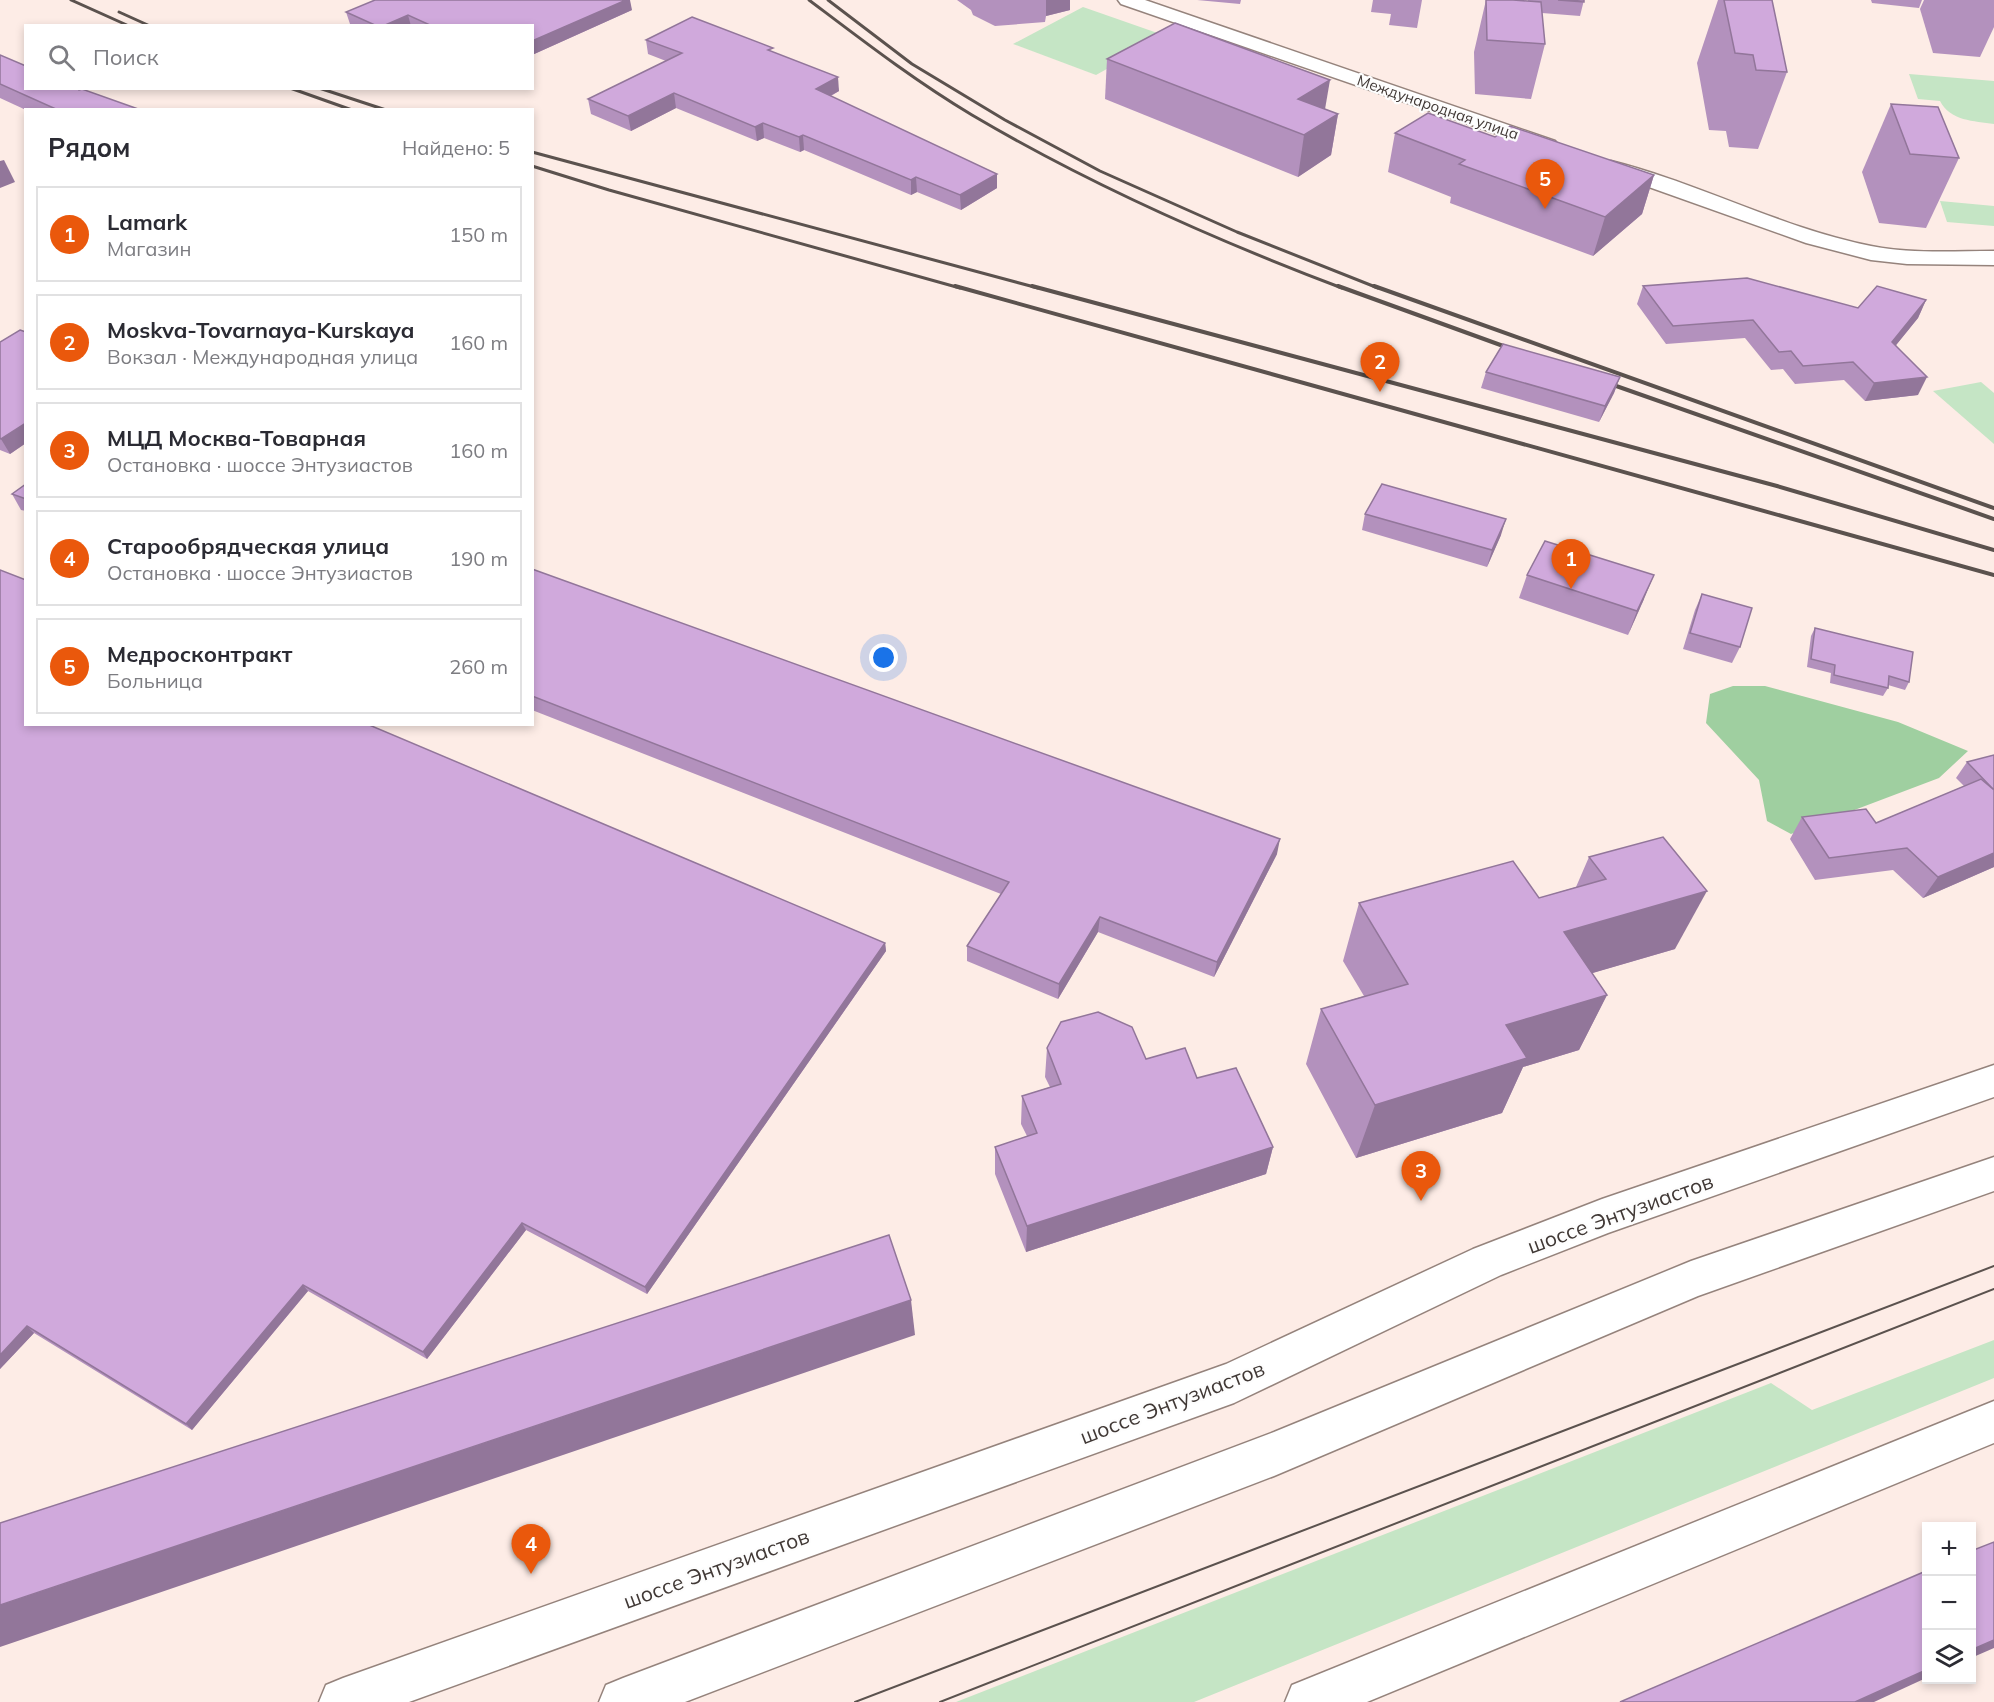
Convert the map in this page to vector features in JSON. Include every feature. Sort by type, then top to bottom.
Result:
[{"type":"main road","name":"Международная улица","points":[[1127,0],[1572,153]]},
{"type":"main road","points":[[1595,161],[1814,238],[1871,253],[1907,257],[1994,258]]},
{"type":"main road","name":"шоссе Энтузиастов","points":[[342,1702],[1234,1382],[1486,1262],[1591,1221],[1994,1081]]},
{"type":"main road","points":[[623,1702],[1274,1454],[1691,1280],[1994,1174]]},
{"type":"main road","points":[[1309,1702],[1994,1422]]},
{"type":"green space","points":[[1083,7],[1166,36],[1096,75],[1013,44]]},
{"type":"green space","points":[[1909,74],[1994,81],[1994,124],[1971,121],[1956,116],[1944,108],[1940,101],[1918,99]]},
{"type":"green space","points":[[1940,201],[1994,206],[1994,226],[1947,222]]},
{"type":"green space","points":[[1981,382],[1994,393],[1994,444],[1933,391]]},
{"type":"green space","points":[[1733,686],[1765,686],[1898,722],[1968,751],[1939,778],[1791,834],[1767,821],[1759,780],[1706,723],[1710,694]]},
{"type":"green space","points":[[1994,1340],[1994,1378],[1194,1702],[956,1702],[1771,1383],[1812,1410]]},
{"type":"building","points":[[375,0],[626,0],[534,40],[534,24],[428,24],[408,15],[388,24],[373,24],[346,12]]},
{"type":"building","points":[[1486,0],[1541,2],[1545,44],[1487,40]]},
{"type":"building","points":[[1558,0],[1584,0],[1584,2]]},
{"type":"building","points":[[1724,0],[1772,0],[1787,72],[1756,70],[1753,55],[1735,53]]},
{"type":"building","points":[[692,17],[773,48],[768,50],[838,77],[816,89],[997,174],[960,195],[916,177],[911,180],[803,135],[799,137],[763,123],[755,127],[674,93],[628,116],[588,99],[682,53],[646,40]]},
{"type":"building","points":[[1175,23],[1330,80],[1298,99],[1338,114],[1304,135],[1107,59]]},
{"type":"building","points":[[0,55],[24,65],[24,90],[85,90],[135,108],[54,108],[0,84]]},
{"type":"building","points":[[1891,104],[1938,107],[1959,158],[1910,154]]},
{"type":"building","points":[[1428,113],[1495,137],[1510,126],[1654,175],[1605,217],[1459,164],[1465,160],[1395,133]]},
{"type":"building","points":[[1747,278],[1858,308],[1877,286],[1926,300],[1892,342],[1927,377],[1874,383],[1853,362],[1803,366],[1791,351],[1779,352],[1753,320],[1673,326],[1643,286]]},
{"type":"building","points":[[20,330],[24,331],[24,424],[1,439],[0,438],[0,342]]},
{"type":"building","points":[[1503,344],[1620,377],[1605,406],[1486,372]]},
{"type":"building","points":[[1382,484],[1506,519],[1492,550],[1365,514]]},
{"type":"building","points":[[24,485],[24,498],[12,494]]},
{"type":"building","points":[[1545,541],[1654,575],[1637,611],[1527,575]]},
{"type":"building","points":[[0,570],[24,579],[24,726],[372,726],[885,943],[645,1287],[522,1223],[423,1352],[303,1285],[186,1424],[27,1326],[0,1355]]},
{"type":"building","points":[[534,570],[1280,839],[1217,962],[1100,917],[1059,984],[967,946],[1009,882],[534,697]]},
{"type":"building","points":[[1702,594],[1752,608],[1740,647],[1690,633]]},
{"type":"building","points":[[1815,628],[1913,652],[1909,682],[1889,676],[1888,688],[1834,675],[1835,665],[1811,659]]},
{"type":"building","points":[[1994,755],[1994,790],[1967,762]]},
{"type":"building","points":[[1981,779],[1994,790],[1994,853],[1938,877],[1907,848],[1829,858],[1802,817],[1866,809],[1876,823]]},
{"type":"building","points":[[1663,837],[1707,891],[1564,932],[1607,995],[1506,1025],[1527,1058],[1375,1105],[1321,1009],[1408,984],[1359,903],[1513,861],[1539,898],[1606,879],[1589,857]]},
{"type":"building","points":[[1098,1012],[1132,1027],[1146,1059],[1185,1048],[1197,1078],[1236,1068],[1273,1147],[1027,1226],[995,1147],[1037,1133],[1022,1096],[1061,1084],[1047,1048],[1061,1022]]},
{"type":"building","points":[[889,1235],[911,1300],[0,1605],[0,1523]]},
{"type":"building","points":[[1994,1542],[1994,1640],[1976,1648],[1976,1576],[1976,1549]]},
{"type":"building","points":[[1922,1573],[1922,1672],[1855,1702],[1620,1702]]},
{"type":"tram line","points":[[855,1702],[1994,1266]]},
{"type":"tram line","points":[[940,1702],[1994,1289]]},
{"type":"railway","points":[[71,0],[125,24]]},
{"type":"railway","points":[[809,0],[930,88],[1016,140],[1153,209],[1342,288]]},
{"type":"railway","points":[[828,0],[912,64],[1005,120],[1100,171],[1237,232],[1378,288]]},
{"type":"railway","points":[[119,12],[146,24]]},
{"type":"railway","points":[[296,90],[346,108]]},
{"type":"railway","points":[[325,90],[380,108]]},
{"type":"railway","points":[[534,153],[1038,288]]},
{"type":"railway","points":[[534,167],[609,190],[960,288]]},
{"type":"railway","points":[[955,286],[1994,575]]},
{"type":"railway","points":[[1032,286],[1777,486],[1994,550]]},
{"type":"railway","points":[[1338,286],[1517,351]]},
{"type":"railway","points":[[1374,286],[1994,508]]},
{"type":"railway","points":[[1602,381],[1994,519]]},
{"type":"place","name":"Медросконтракт","points":[[1545,209]]},
{"type":"place","name":"Moskva-Tovarnaya-Kurskaya","points":[[1380,392]]},
{"type":"place","name":"Lamark","points":[[1571,589]]},
{"type":"place","name":"МЦД Москва-Товарная","points":[[1421,1201]]},
{"type":"place","name":"Старообрядческая улица","points":[[531,1574]]}]
